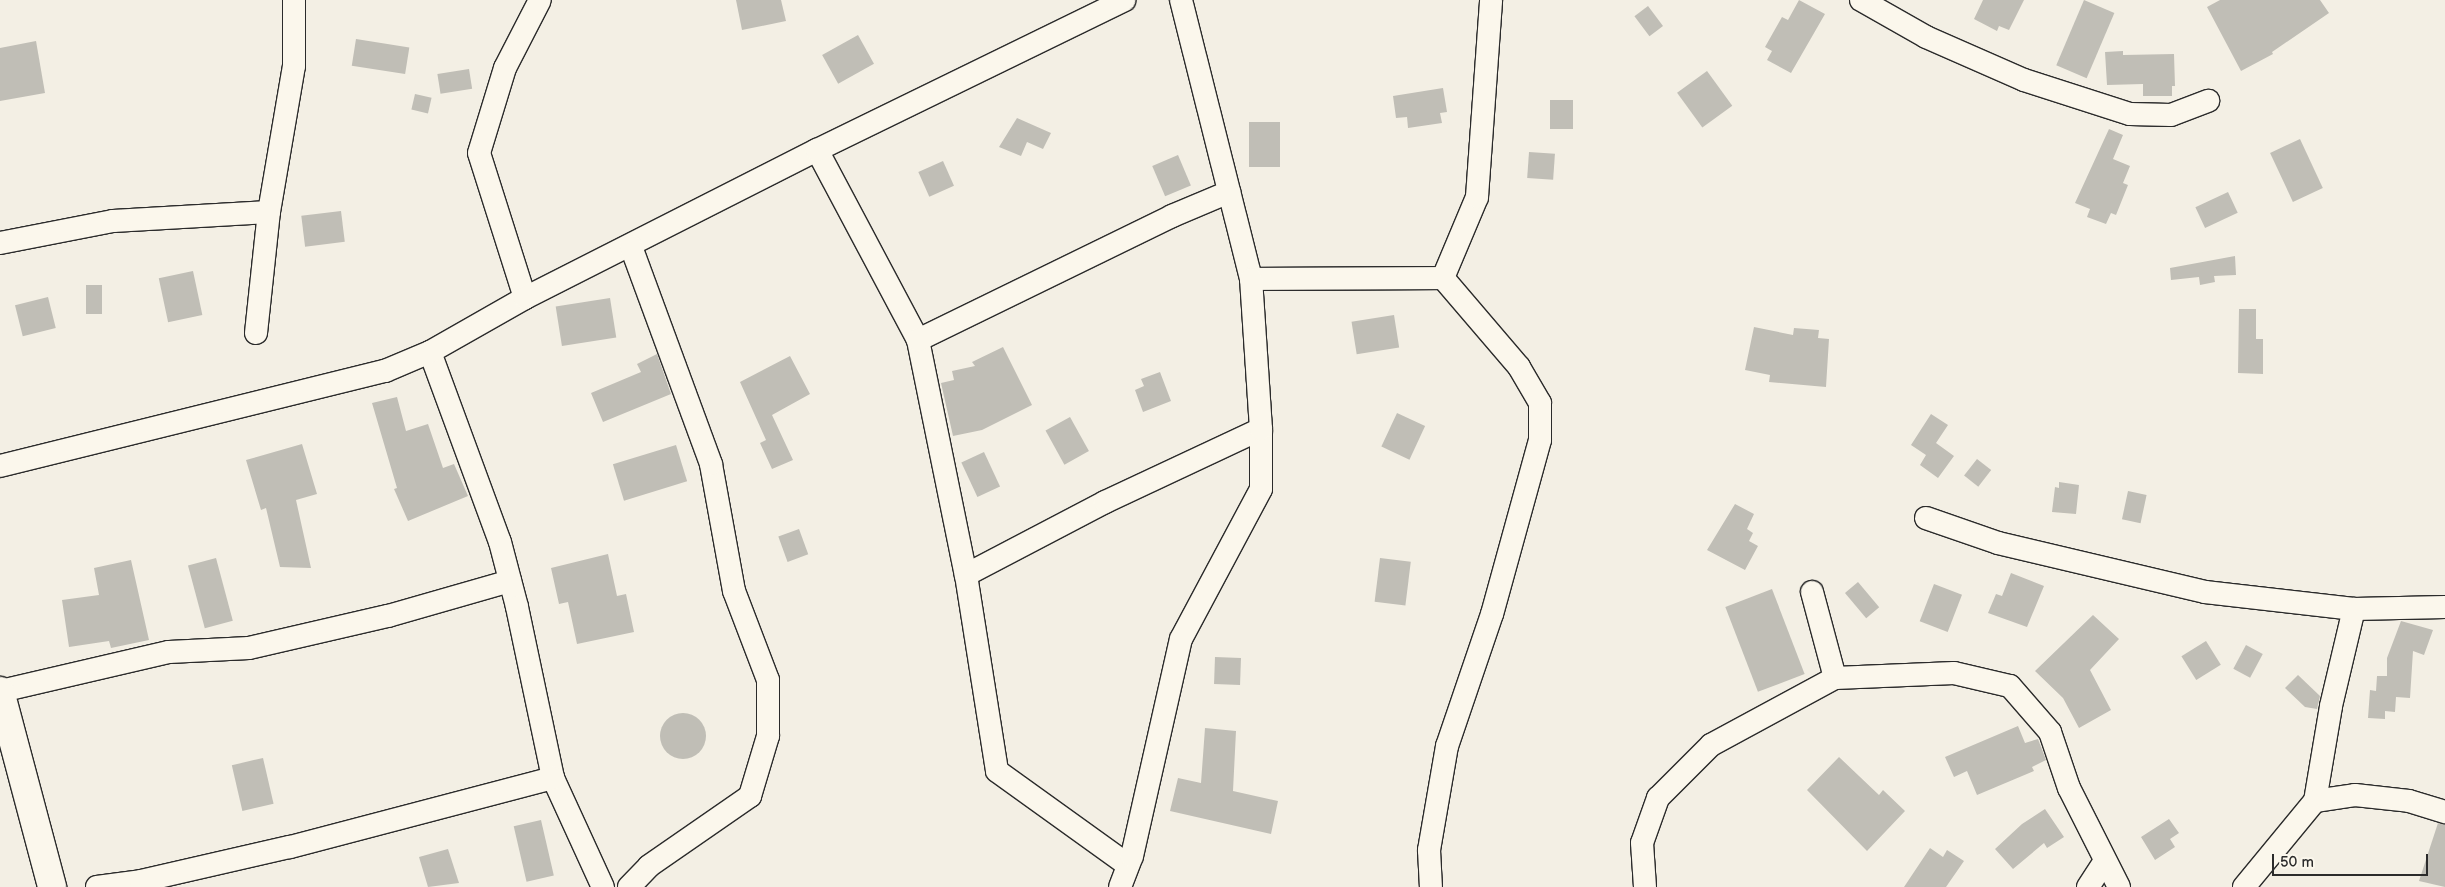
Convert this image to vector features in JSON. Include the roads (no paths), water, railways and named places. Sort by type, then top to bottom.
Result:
[{"type":"street","points":[[256,334],[269,212],[294,66],[294,0]]},
{"type":"street","points":[[0,466],[385,371],[430,352],[526,298],[817,150],[1124,0]]},
{"type":"street","points":[[1120,887],[1128,865],[1181,639],[1261,489],[1261,429],[1251,279],[1182,0]]},
{"type":"street","points":[[1443,278],[1477,197],[1491,0]]},
{"type":"street","points":[[1861,0],[1926,37],[2024,80],[2122,112],[2171,115],[2208,101]]},
{"type":"street","points":[[526,298],[479,153],[505,68],[545,1]]},
{"type":"street","points":[[817,150],[918,340],[966,575],[997,771],[1128,865]]},
{"type":"street","points":[[918,340],[1172,216],[1230,192]]},
{"type":"street","points":[[0,243],[113,221],[269,212]]},
{"type":"street","points":[[629,887],[649,866],[750,796],[768,736],[768,680],[734,591],[711,464],[675,374],[631,246]]},
{"type":"street","points":[[1251,279],[1443,278],[1519,367],[1540,403],[1542,419],[1540,440],[1492,614],[1447,746],[1429,850],[1431,887]]},
{"type":"street","points":[[430,352],[500,542],[553,778],[603,887]]},
{"type":"street","points":[[966,575],[1105,502],[1261,429]]},
{"type":"street","points":[[1926,518],[1998,543],[2204,592],[2354,609],[2445,607]]},
{"type":"street","points":[[52,887],[0,691],[169,652],[249,648],[388,616],[510,581]]},
{"type":"street","points":[[1812,592],[1835,678]]},
{"type":"street","points":[[2244,887],[2315,801],[2331,706],[2354,609]]},
{"type":"street","points":[[1645,887],[1642,844],[1658,798],[1711,745],[1835,678],[1954,673],[2010,686],[2050,732],[2069,788],[2119,887]]},
{"type":"street","points":[[97,887],[141,881],[290,847],[553,778]]},
{"type":"street","points":[[2315,801],[2355,795],[2409,801],[2445,812]]},
{"type":"street","points":[[2088,887],[2105,861]]}]
